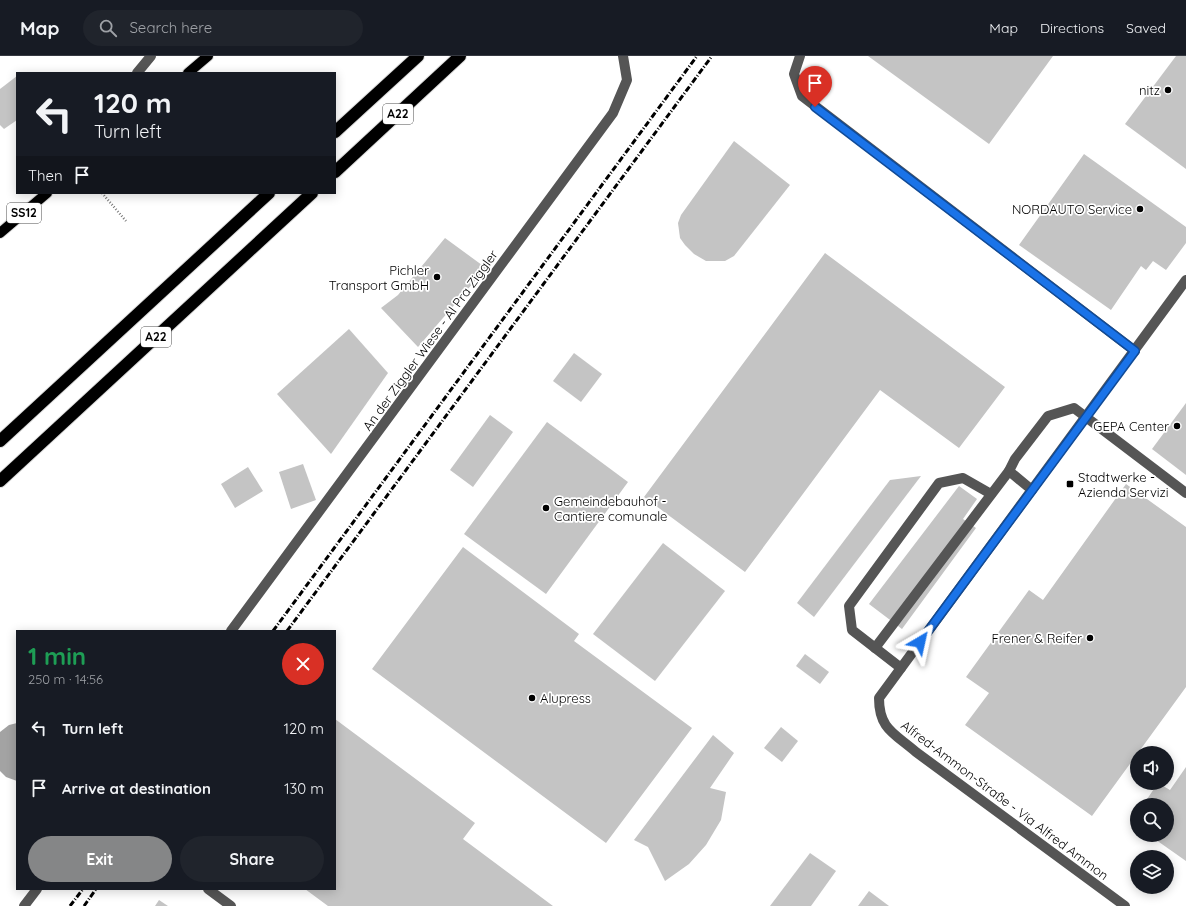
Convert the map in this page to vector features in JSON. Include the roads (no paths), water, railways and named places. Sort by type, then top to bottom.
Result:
[{"type":"highway","name":"A22","points":[[336,131],[418,56]]},
{"type":"highway","name":"A22","points":[[336,171],[460,56]]},
{"type":"highway","name":"A22","points":[[0,441],[268,194]]},
{"type":"highway","name":"A22","points":[[0,481],[311,194]]},
{"type":"main road","points":[[189,72],[208,56]]},
{"type":"main road","name":"SS12","points":[[0,233],[46,194]]},
{"type":"street","points":[[138,72],[151,56]]},
{"type":"street","name":"An der Ziggler Wiese - Al Pra Ziggler","points":[[232,630],[613,113],[627,80],[623,56]]},
{"type":"street","points":[[800,56],[794,74],[802,96],[1135,351]]},
{"type":"street","name":"Alfred-Ammon-Straße - Via Alfred Ammon","points":[[1125,906],[916,752],[884,725],[879,711],[879,698],[1186,280]]},
{"type":"street","points":[[875,648],[1009,472],[1015,459],[1048,416],[1074,408],[1186,493]]},
{"type":"street","points":[[1009,472],[1032,490]]},
{"type":"street","points":[[901,668],[852,630],[849,606],[939,483],[962,478],[992,494]]},
{"type":"street","points":[[24,906],[36,890]]},
{"type":"street","points":[[209,890],[231,906]]},
{"type":"railway","points":[[274,630],[697,56]]},
{"type":"railway","points":[[288,630],[712,56]]},
{"type":"railway","points":[[70,906],[82,890]]},
{"type":"railway","points":[[84,906],[95,890]]},
{"type":"place","name":"nitz","points":[[1168,90]]},
{"type":"place","name":"NORDAUTO Service","points":[[1140,209]]},
{"type":"place","name":"Pichler Transport GmbH","points":[[437,277]]},
{"type":"place","name":"GEPA Center","points":[[1177,426]]},
{"type":"place","name":"Stadtwerke - Azienda Servizi","points":[[1070,484]]},
{"type":"place","name":"Gemeindebauhof - Cantiere comunale","points":[[546,508]]},
{"type":"place","name":"Frener & Reifer","points":[[1090,638]]},
{"type":"place","name":"Alupress","points":[[532,698]]}]
